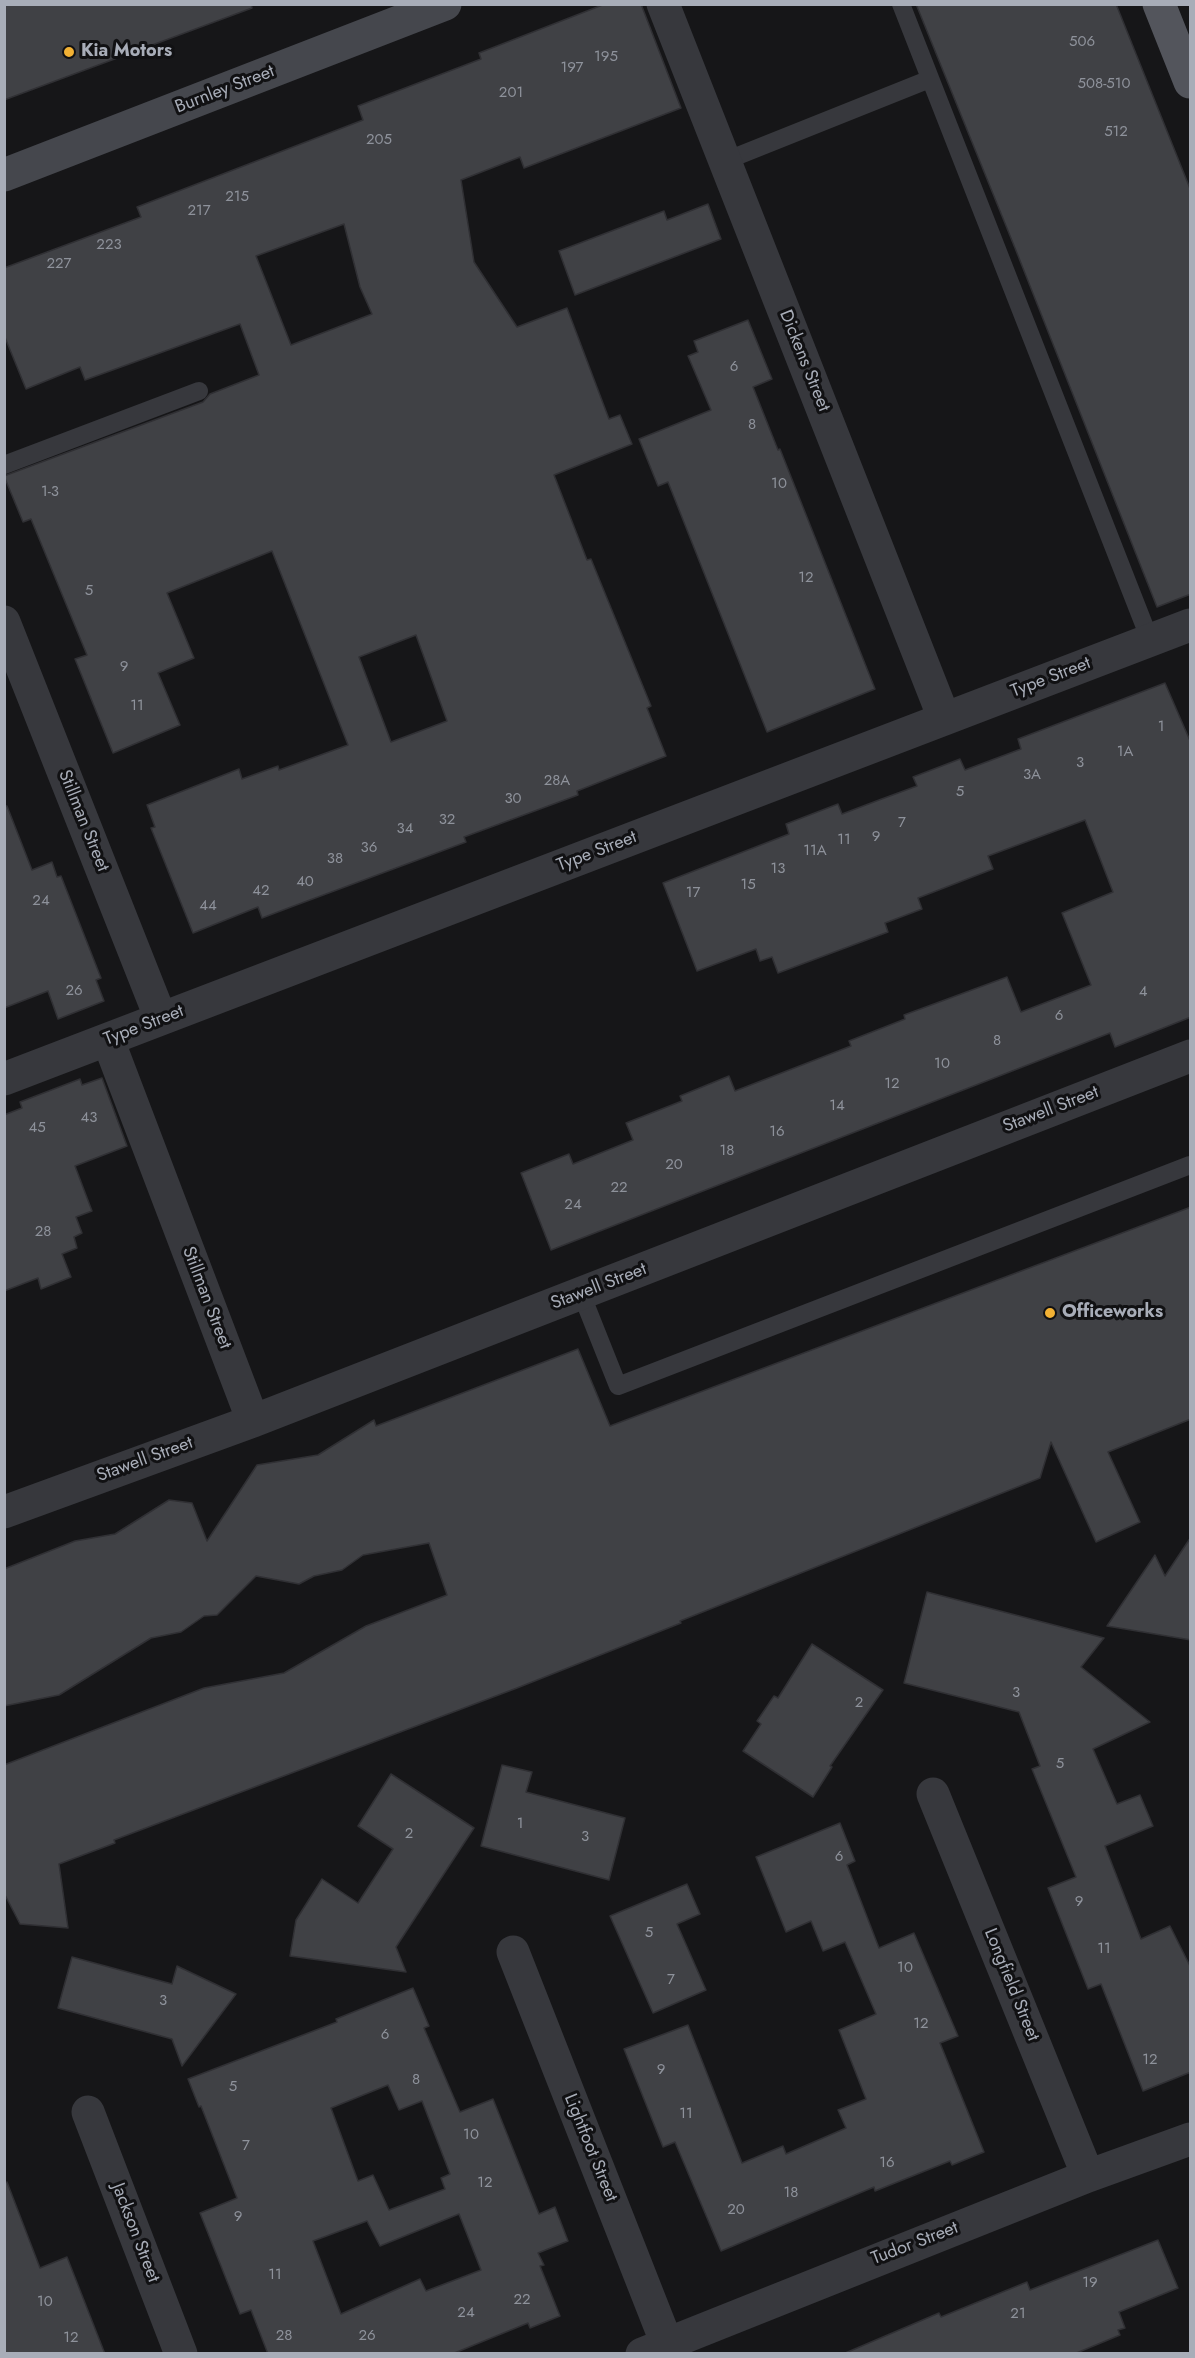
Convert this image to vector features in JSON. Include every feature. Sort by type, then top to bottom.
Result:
[{"type":"main road","name":"Burnley Street","points":[[4,175],[445,4]]},
{"type":"main road","points":[[1159,4],[1191,82]]},
{"type":"street","name":"Dickens Street","points":[[663,4],[944,718]]},
{"type":"street","name":"Stillman Street","points":[[4,622],[161,1019]]},
{"type":"street","name":"Type Street","points":[[4,1079],[1191,625]]},
{"type":"street","name":"Stillman Street","points":[[108,1040],[253,1421]]},
{"type":"street","name":"Stawell Street","points":[[4,1512],[253,1421],[1191,1056]]},
{"type":"street","name":"Longfield Street","points":[[933,1794],[1088,2176]]},
{"type":"street","name":"Lightfoot Street","points":[[513,1952],[655,2349]]},
{"type":"street","name":"Jackson Street","points":[[88,2112],[182,2354]]},
{"type":"street","name":"Tudor Street","points":[[655,2349],[1088,2176],[1191,2139]]},
{"type":"lane","points":[[901,4],[1150,640]]},
{"type":"lane","points":[[724,161],[930,79]]},
{"type":"lane","points":[[4,465],[199,391]]},
{"type":"lane","points":[[581,1293],[618,1386],[1191,1165]]},
{"type":"building","name":"Kia Motors","points":[[4,4],[251,4],[252,8],[4,100]]},
{"type":"building","points":[[605,4],[641,4],[681,108],[524,168],[520,157],[461,180],[474,262],[517,327],[567,308],[609,419],[620,415],[632,444],[554,475],[587,560],[591,559],[651,706],[647,708],[666,756],[577,791],[578,795],[464,837],[466,842],[262,918],[258,907],[193,933],[151,828],[155,827],[147,805],[239,769],[242,779],[278,766],[279,770],[348,745],[272,551],[167,593],[194,658],[158,673],[180,725],[113,753],[75,659],[87,655],[31,519],[23,522],[4,476],[203,402],[210,394],[259,375],[240,324],[85,380],[80,367],[26,389],[4,335],[4,268],[141,217],[137,207],[363,120],[358,106],[481,59],[479,53]],"holes":[[[344,224],[360,287],[372,314],[291,345],[256,256]],[[416,635],[447,721],[391,742],[359,657]]]},
{"type":"building","points":[[916,4],[1116,4],[1191,191],[1191,594],[1157,607]]},
{"type":"building","points":[[708,204],[721,239],[575,295],[559,251],[664,211],[667,220]]},
{"type":"building","points":[[748,320],[772,379],[753,387],[778,450],[780,449],[875,689],[767,732],[668,482],[658,486],[639,439],[711,410],[688,356],[698,352],[694,341]]},
{"type":"building","points":[[1165,683],[1191,743],[1191,1017],[1115,1047],[1110,1033],[551,1250],[521,1173],[569,1154],[573,1164],[633,1140],[626,1123],[682,1101],[680,1096],[729,1076],[735,1091],[851,1046],[849,1041],[905,1019],[904,1015],[1007,977],[1021,1012],[1091,985],[1062,913],[1113,892],[1085,820],[988,856],[993,869],[918,898],[922,909],[885,923],[888,932],[778,973],[772,957],[760,961],[756,949],[697,971],[663,883],[789,834],[786,824],[838,804],[842,814],[917,786],[913,777],[960,759],[965,770],[1021,749],[1018,739]]},
{"type":"building","points":[[4,806],[7,806],[32,870],[52,862],[57,877],[61,876],[101,978],[96,980],[104,1001],[58,1019],[48,991],[4,1008]]},
{"type":"building","points":[[102,1078],[127,1146],[75,1166],[92,1211],[76,1217],[82,1233],[74,1237],[77,1248],[62,1254],[71,1277],[41,1289],[38,1278],[4,1291],[4,1115],[22,1108],[20,1102],[80,1079],[82,1085]]},
{"type":"building","points":[[1191,1207],[1191,1419],[1108,1452],[1140,1522],[1096,1542],[1051,1442],[1040,1478],[517,1688],[114,1840],[115,1843],[59,1864],[68,1928],[20,1924],[4,1893],[4,1765],[204,1688],[284,1673],[366,1626],[447,1595],[429,1543],[363,1555],[342,1570],[314,1576],[299,1584],[256,1576],[217,1615],[204,1616],[181,1632],[151,1638],[59,1695],[4,1706],[4,1569],[75,1541],[115,1534],[169,1500],[192,1503],[207,1541],[257,1465],[318,1455],[374,1420],[376,1426],[578,1349],[610,1426]]},
{"type":"building","points":[[1191,1537],[1191,1640],[1107,1626],[1155,1555],[1165,1576]]},
{"type":"building","points":[[927,1592],[1104,1638],[1081,1667],[1150,1722],[1093,1749],[1117,1804],[1140,1795],[1153,1826],[1105,1846],[1141,1939],[1170,1926],[1191,1968],[1191,2072],[1143,2091],[1101,1984],[1088,1989],[1048,1888],[1076,1877],[1032,1769],[1040,1766],[1019,1712],[904,1683]]},
{"type":"building","points":[[812,1644],[883,1690],[830,1766],[832,1767],[813,1797],[743,1751],[761,1724],[757,1721],[774,1696],[778,1698]]},
{"type":"building","points":[[502,1765],[532,1772],[526,1792],[625,1818],[609,1880],[481,1846]]},
{"type":"building","points":[[391,1774],[474,1828],[396,1947],[406,1972],[290,1956],[296,1920],[322,1879],[358,1903],[393,1849],[358,1826]]},
{"type":"building","points":[[840,1823],[855,1861],[847,1865],[879,1948],[914,1933],[958,2036],[940,2043],[984,2152],[952,2165],[950,2161],[875,2191],[874,2187],[721,2251],[675,2142],[663,2147],[624,2049],[688,2025],[742,2163],[783,2146],[786,2154],[846,2128],[838,2110],[866,2099],[839,2030],[876,2014],[845,1942],[823,1951],[811,1921],[786,1932],[756,1857]]},
{"type":"building","points":[[687,1884],[700,1914],[677,1924],[706,1990],[653,2013],[610,1916]]},
{"type":"building","points":[[72,1957],[172,1984],[177,1966],[236,1994],[182,2066],[172,2039],[58,2008]]},
{"type":"building","points":[[413,1988],[429,2026],[424,2028],[460,2112],[493,2099],[539,2214],[555,2207],[568,2241],[538,2253],[544,2265],[540,2266],[560,2316],[530,2328],[528,2323],[452,2354],[268,2354],[251,2310],[240,2314],[200,2213],[237,2198],[188,2079],[337,2022],[336,2019]],"holes":[[[388,2085],[399,2110],[422,2101],[450,2174],[441,2178],[445,2189],[389,2210],[373,2175],[358,2181],[331,2108]],[[459,2214],[481,2270],[426,2291],[420,2279],[341,2314],[313,2241],[367,2221],[380,2246]]]},
{"type":"building","points":[[7,2182],[40,2268],[67,2257],[105,2354],[4,2354],[4,2183]]},
{"type":"building","points":[[1158,2240],[1178,2288],[1119,2312],[1125,2328],[1118,2330],[1120,2335],[1074,2354],[843,2354],[939,2313],[941,2317],[1027,2282],[1030,2290]]},
{"type":"place","name":"Kia Motors","points":[[69,52]]},
{"type":"place","name":"Officeworks","points":[[1050,1313]]}]
